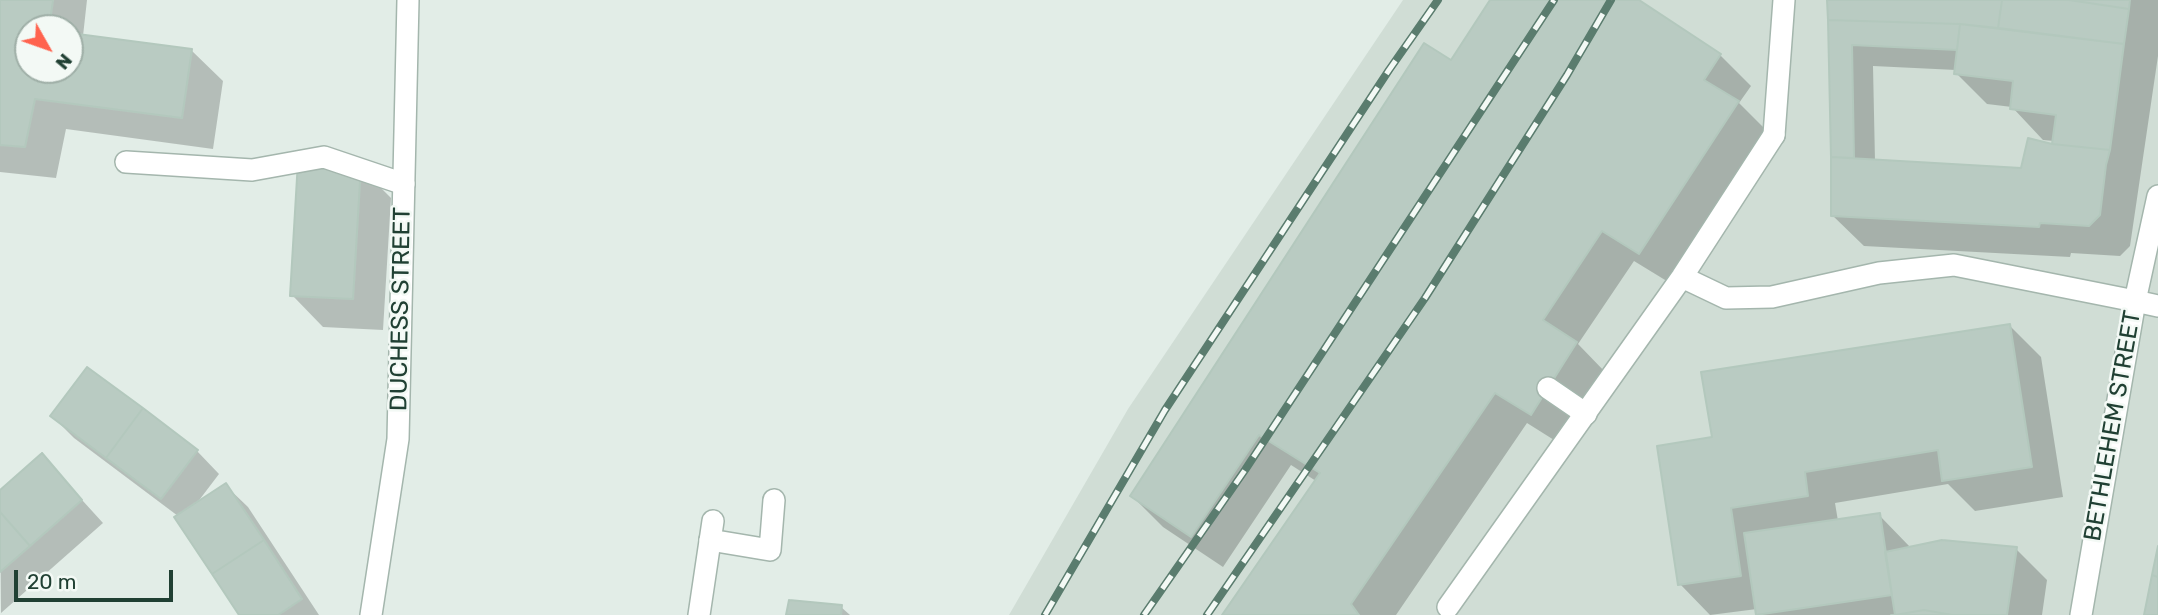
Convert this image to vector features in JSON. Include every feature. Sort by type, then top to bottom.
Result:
[{"type":"street","name":"DUCHESS STREET","points":[[371,615],[398,439],[408,0]]},
{"type":"street","points":[[1448,607],[1682,278],[1774,135],[1784,0]]},
{"type":"street","points":[[126,162],[252,170],[324,157],[404,184]]},
{"type":"street","name":"BETHLEHEM STREET","points":[[2081,615],[2135,301],[2158,196]]},
{"type":"street","points":[[1682,278],[1727,299],[1772,297],[1879,273],[1954,265],[2158,306]]},
{"type":"street","points":[[1548,388],[1586,414]]},
{"type":"street","points":[[699,615],[712,531],[770,550],[774,500]]},
{"type":"shaded area","points":[[1403,0],[2158,0],[2158,615],[1009,615],[1128,409]]},
{"type":"building","points":[[0,0],[53,0],[51,14],[14,14],[14,84],[84,84],[84,35],[192,49],[182,118],[35,99],[25,147],[0,145]]},
{"type":"building","points":[[1490,0],[1639,0],[1721,54],[1704,80],[1739,101],[1639,254],[1602,231],[1543,320],[1577,342],[1531,415],[1495,393],[1351,604],[1359,615],[1222,615],[1320,473],[1259,435],[1191,537],[1130,496],[1424,43],[1451,60]]},
{"type":"building","points":[[1827,0],[2002,0],[1998,28],[1960,24],[1828,20]]},
{"type":"building","points":[[2002,0],[2069,0],[2129,9],[2124,44],[1998,28]]},
{"type":"building","points":[[2069,0],[2130,0],[2129,9]]},
{"type":"building","points":[[1828,20],[1960,24],[1957,50],[1852,45],[1854,158],[1831,157]]},
{"type":"building","points":[[1960,24],[2124,44],[2110,150],[2052,144],[2056,115],[2010,109],[2013,81],[1954,74]]},
{"type":"building","points":[[2028,138],[2052,144],[2110,150],[2100,215],[2089,226],[2040,223],[2039,227],[1831,216],[1831,157],[2021,168]]},
{"type":"building","points":[[298,161],[361,165],[353,299],[290,296]]},
{"type":"building","points":[[2010,324],[2032,467],[1942,481],[1938,450],[1805,472],[1808,496],[1731,508],[1741,576],[1678,585],[1657,446],[1712,437],[1701,372]]},
{"type":"building","points":[[87,367],[143,408],[106,458],[50,416]]},
{"type":"building","points":[[143,408],[198,450],[161,499],[106,458]]},
{"type":"building","points":[[42,453],[82,500],[30,546],[0,512],[0,490]]},
{"type":"building","points":[[226,483],[264,540],[212,574],[174,517]]},
{"type":"building","points":[[0,512],[30,546],[0,572]]},
{"type":"building","points":[[1880,513],[1892,595],[1756,615],[1744,533]]},
{"type":"building","points":[[264,540],[302,599],[278,615],[239,615],[212,574]]},
{"type":"building","points":[[1942,540],[2017,547],[2007,615],[1952,615],[1924,610],[1895,615],[1885,552]]},
{"type":"building","points":[[2158,546],[2158,577],[2152,575]]},
{"type":"building","points":[[2152,575],[2158,577],[2158,615],[2144,615]]},
{"type":"building","points":[[789,600],[842,605],[841,615],[786,615]]},
{"type":"building","points":[[1924,610],[1952,615],[1895,615]]},
{"type":"railway","points":[[1045,615],[1165,410],[1438,0]]},
{"type":"railway","points":[[1144,615],[1245,470],[1554,0]]},
{"type":"railway","points":[[1207,615],[1425,298],[1567,75],[1611,0]]}]
